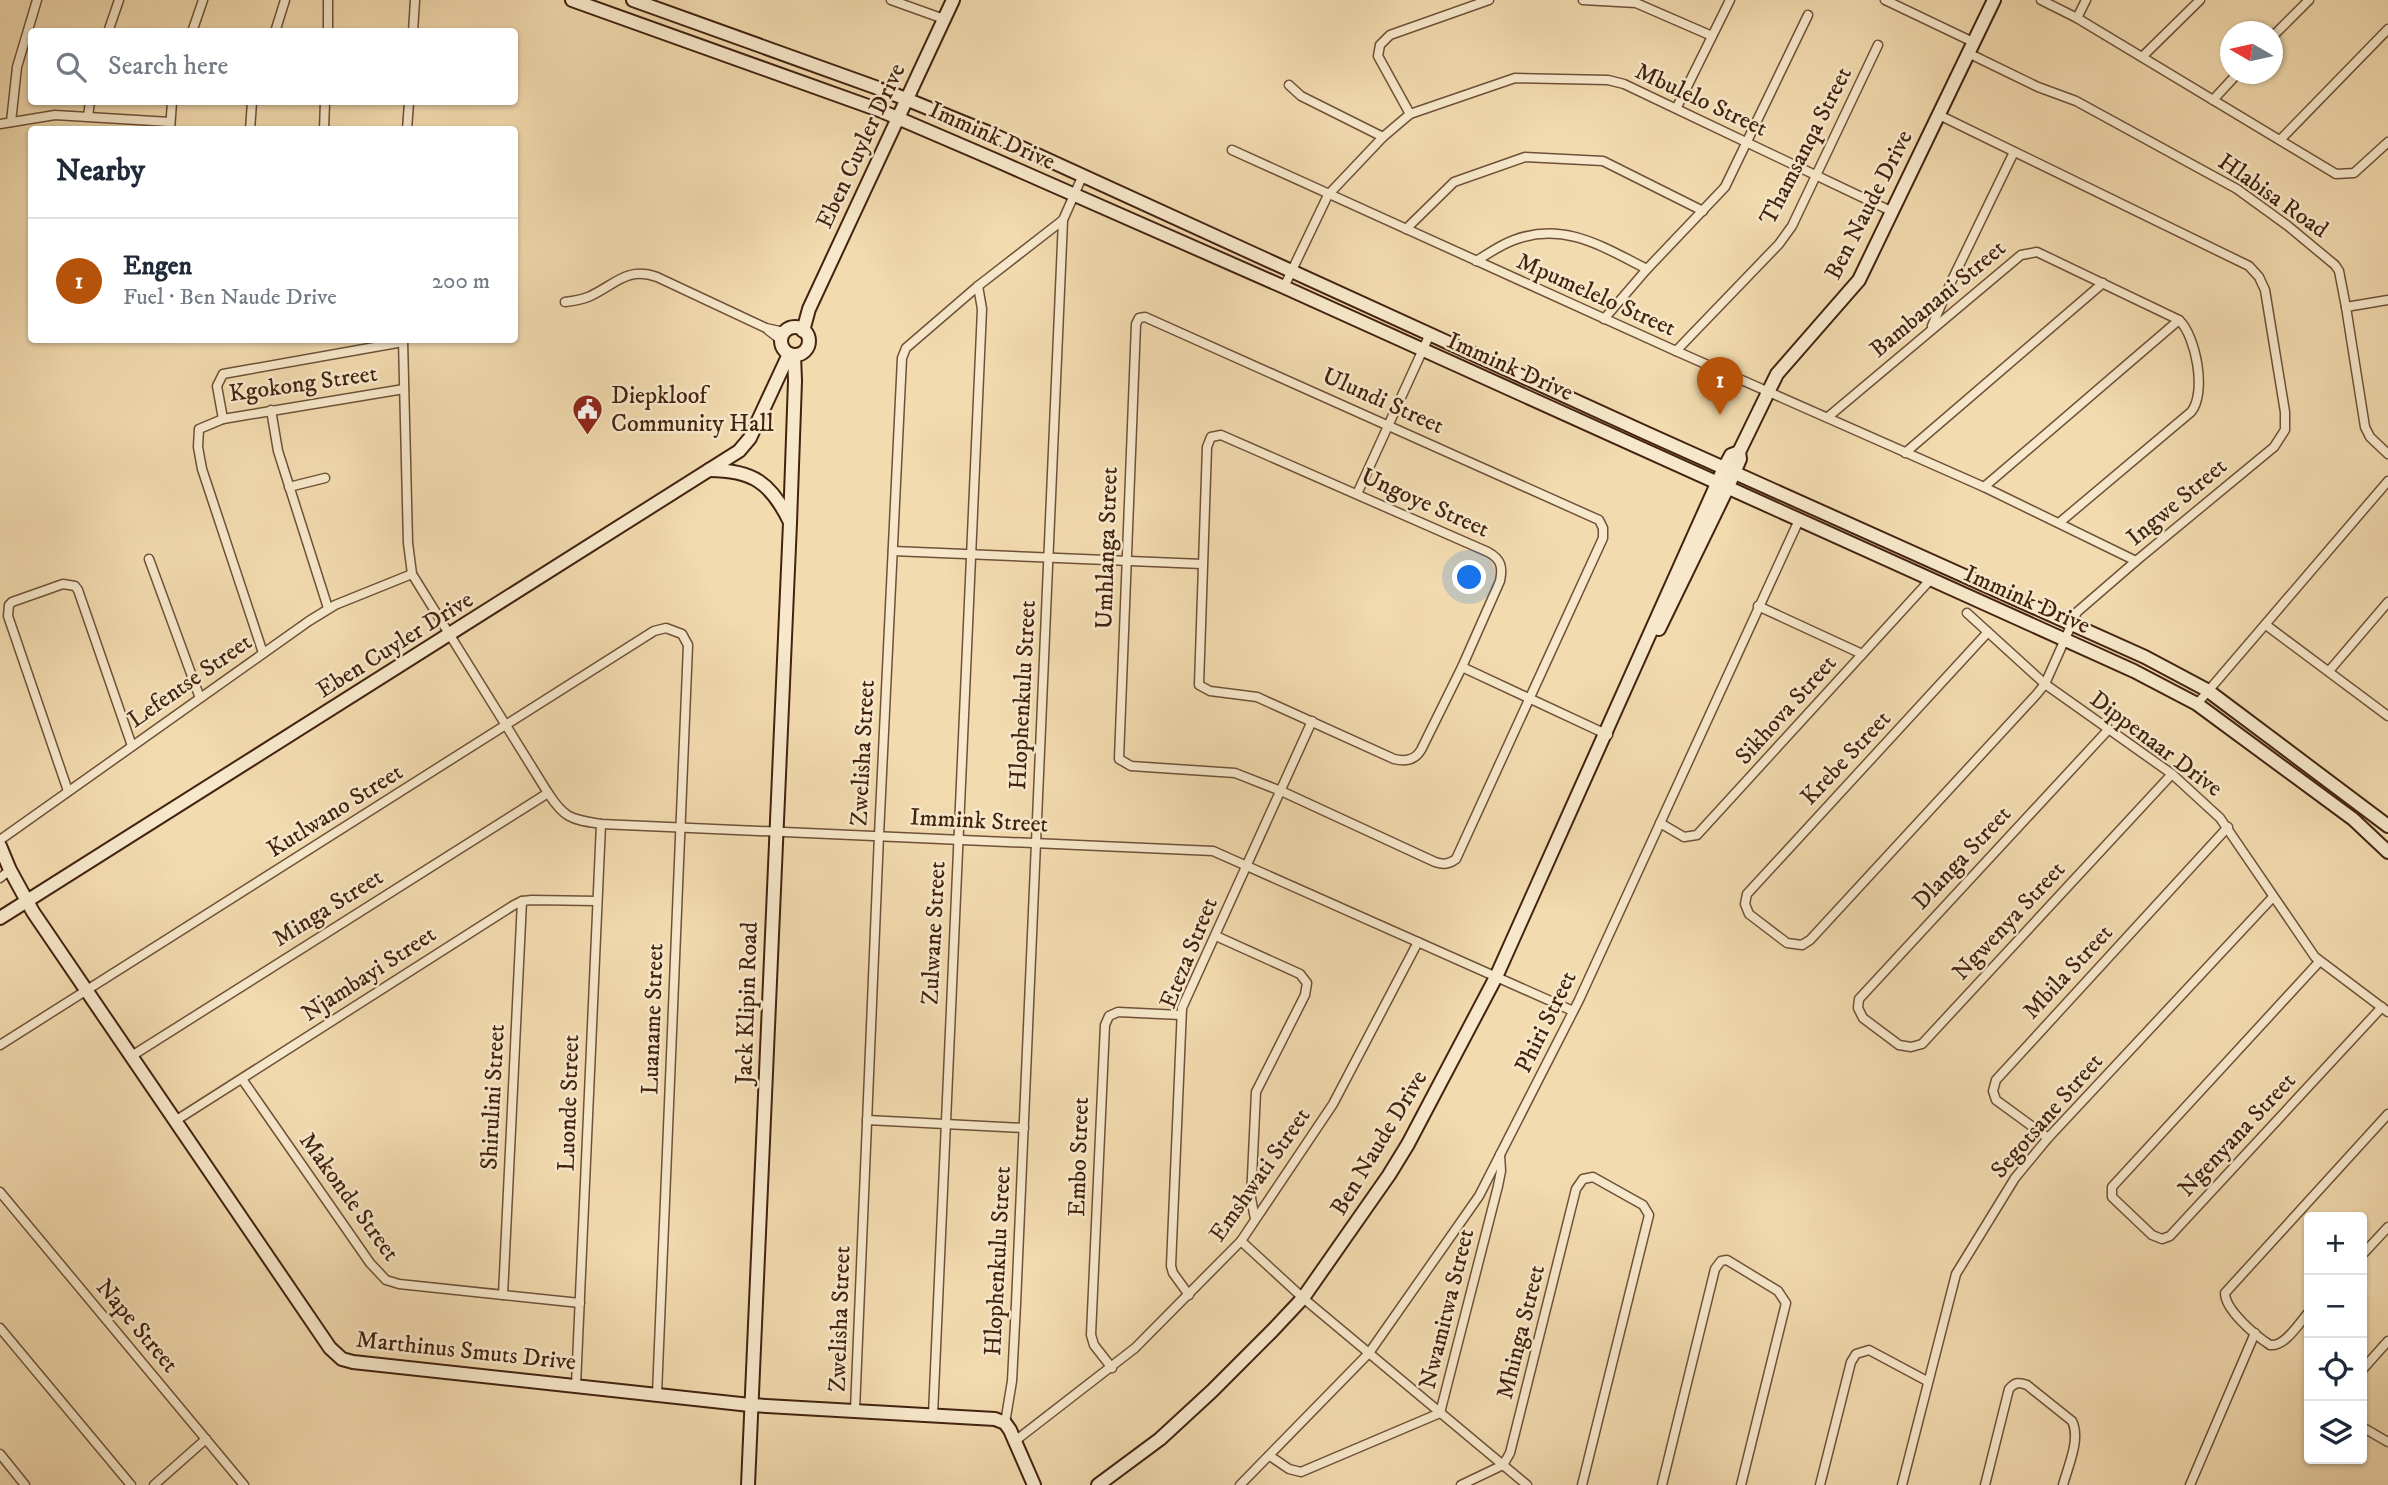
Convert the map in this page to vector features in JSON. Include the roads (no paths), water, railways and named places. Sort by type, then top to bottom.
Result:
[{"type":"main road","name":"Immink Drive","points":[[572,0],[603,5],[898,118],[1284,287],[2134,671],[2197,704],[2386,846]]},
{"type":"main road","name":"Immink Drive","points":[[633,0],[906,98],[987,132],[2156,662],[2207,690],[2388,826]]},
{"type":"main road","name":"Eben Cuyler Drive","points":[[0,918],[745,446],[953,0]]},
{"type":"main road","name":"Ben Naude Drive","points":[[1098,1485],[1178,1423],[1303,1298],[1408,1144],[1496,977],[1723,484],[1731,455],[1739,452],[1767,391],[1784,365],[1851,291],[1893,212],[1994,0]]},
{"type":"main road","points":[[790,523],[795,382],[791,343]]},
{"type":"main road","points":[[709,470],[734,471],[757,478],[776,497],[790,523]]},
{"type":"main road","name":"Jack Klipin Road","points":[[748,1485],[790,523]]},
{"type":"main road","name":"Marthinus Smuts Drive","points":[[0,846],[5,874],[27,901],[130,1057],[330,1348],[342,1359],[750,1405],[980,1417],[1004,1423]]},
{"type":"main road","points":[[1004,1423],[1034,1485]]},
{"type":"street","points":[[28,28],[37,0]]},
{"type":"street","points":[[109,28],[119,0]]},
{"type":"street","points":[[193,28],[203,0]]},
{"type":"street","points":[[276,28],[285,0]]},
{"type":"street","points":[[328,0],[328,28]]},
{"type":"street","points":[[413,28],[415,0]]},
{"type":"street","points":[[891,0],[944,19]]},
{"type":"street","points":[[1410,114],[1378,56],[1380,45],[1390,35],[1489,0]]},
{"type":"street","points":[[1583,0],[1641,4],[1712,36]]},
{"type":"street","points":[[1677,107],[1730,0]]},
{"type":"street","name":"Hlabisa Road","points":[[1885,0],[2038,87],[2076,101],[2243,192],[2337,267],[2365,427],[2370,437],[2388,454]]},
{"type":"street","points":[[2041,0],[2077,18],[2334,173],[2343,175],[2360,169],[2388,142]]},
{"type":"street","points":[[2077,18],[2086,0]]},
{"type":"street","points":[[2143,57],[2200,0]]},
{"type":"street","points":[[2283,27],[2309,0]]},
{"type":"street","points":[[1604,319],[1610,309],[1725,187],[1808,15]]},
{"type":"street","points":[[12,122],[19,58],[28,29]]},
{"type":"street","points":[[2280,140],[2388,29]]},
{"type":"street","name":"Thamsanqa Street","points":[[1675,351],[1786,235],[1818,175],[1878,45]]},
{"type":"street","name":"Mbulelo Street","points":[[1284,287],[1328,195],[1383,137],[1410,114],[1508,79],[1525,77],[1615,81],[1677,107],[1893,212]]},
{"type":"street","points":[[2213,100],[2228,84]]},
{"type":"street","points":[[1289,85],[1301,96],[1383,137]]},
{"type":"street","points":[[88,116],[90,105]]},
{"type":"street","points":[[0,124],[55,115],[88,116],[170,126],[172,105]]},
{"type":"street","points":[[250,126],[252,105]]},
{"type":"street","points":[[324,126],[325,105]]},
{"type":"street","points":[[407,126],[409,105]]},
{"type":"street","name":"Ingwe Street","points":[[1749,914],[1787,943],[1799,946],[1806,944],[2045,684],[2077,612],[2274,447],[2282,436],[2285,412],[2265,290],[2255,271],[2242,261],[1939,115]]},
{"type":"street","name":"Mpumelelo Street","points":[[1232,150],[1675,351],[1984,487],[2136,561]]},
{"type":"street","points":[[1931,328],[2014,152]]},
{"type":"street","points":[[1406,229],[1454,182],[1525,157],[1603,162],[1703,211]]},
{"type":"street","name":"Zwelisha Street","points":[[855,1410],[878,835],[903,351],[978,286],[1063,220],[1082,177]]},
{"type":"street","name":"Hlophenkulu Street","points":[[1004,1423],[1012,1381],[1063,220]]},
{"type":"street","points":[[1476,261],[1514,239],[1561,234],[1588,239],[1647,269]]},
{"type":"street","name":"Bambanani Street","points":[[1828,417],[1931,328],[2025,253],[2037,252],[2179,320]]},
{"type":"street","points":[[565,302],[586,298],[624,277],[639,272],[657,277],[766,328],[791,343]]},
{"type":"street","points":[[1905,453],[2103,283]]},
{"type":"street","name":"Zulwane Street","points":[[933,1415],[982,309],[978,286]]},
{"type":"street","points":[[2346,307],[2388,300]]},
{"type":"street","name":"Ulundi Street","points":[[1136,324],[1141,317],[1155,320],[1599,520],[1603,525],[1602,538],[1530,699]]},
{"type":"street","points":[[1984,487],[2179,320],[2191,335],[2200,387],[2194,409],[2059,523]]},
{"type":"street","name":"Umhlanga Street","points":[[1136,324],[1118,751],[1121,762],[1131,766],[1230,772],[1281,791]]},
{"type":"street","points":[[1357,494],[1430,334]]},
{"type":"street","name":"Kgokong Street","points":[[392,343],[223,374],[217,386],[223,419],[404,389]]},
{"type":"street","points":[[403,343],[408,543],[412,574]]},
{"type":"street","points":[[271,411],[273,431],[328,608]]},
{"type":"street","points":[[223,419],[199,429],[198,447],[211,498],[263,653]]},
{"type":"street","name":"Ungoye Street","points":[[1221,435],[1357,494],[1488,552],[1499,559],[1502,571],[1462,667],[1419,753],[1410,760],[1394,759],[1257,697],[1210,691],[1199,685],[1207,447],[1213,436],[1221,435]]},
{"type":"street","points":[[289,486],[325,478]]},
{"type":"street","points":[[2197,704],[2388,481]]},
{"type":"street","name":"Phiri Street","points":[[1240,1485],[1369,1353],[1479,1196],[1573,1011],[1799,520]]},
{"type":"street","points":[[893,551],[1202,564]]},
{"type":"street","points":[[149,559],[200,698]]},
{"type":"street","name":"Lefentse Street","points":[[0,839],[328,608],[412,574]]},
{"type":"street","name":"Immink Street","points":[[412,574],[548,793],[559,810],[568,817],[601,824],[1210,850],[1573,1011]]},
{"type":"street","name":"Sikhova Street","points":[[1660,823],[1684,837],[1697,835],[1931,579]]},
{"type":"street","points":[[68,791],[8,611],[9,605],[19,598],[63,584],[75,586],[132,746]]},
{"type":"street","points":[[2329,671],[2388,602]]},
{"type":"street","points":[[1758,606],[1862,654]]},
{"type":"street","name":"Dippenaar Drive","points":[[1967,613],[2045,684],[2172,775],[2228,827],[2319,962],[2385,1009]]},
{"type":"street","points":[[2266,625],[2388,716]]},
{"type":"street","name":"Kutlwano Street","points":[[0,1045],[659,629],[666,628],[682,634],[688,645]]},
{"type":"street","name":"Krebe Street","points":[[1749,914],[1745,904],[1748,892],[1988,632]]},
{"type":"street","name":"Luaname Street","points":[[657,1394],[688,645]]},
{"type":"street","points":[[1462,667],[1606,734]]},
{"type":"street","points":[[1281,791],[1435,862],[1447,864],[1456,859],[1530,699]]},
{"type":"street","name":"Eteza Street","points":[[1189,1295],[1171,1266],[1181,1015],[1312,721]]},
{"type":"street","name":"Dlanga Street","points":[[1863,1018],[1858,1003],[1864,992],[2108,730]]},
{"type":"street","name":"Ngwenya Street","points":[[1863,1018],[1899,1045],[1911,1047],[1922,1044],[2172,775]]},
{"type":"street","name":"Minga Street","points":[[130,1057],[548,793]]},
{"type":"street","name":"Luonde Street","points":[[576,1385],[601,824]]},
{"type":"street","name":"Mbila Street","points":[[2048,1138],[1996,1100],[1993,1091],[1996,1080],[2228,827]]},
{"type":"street","name":"Segotsane Street","points":[[1902,1485],[1927,1381],[1960,1266],[2015,1178],[2048,1138],[2273,897]]},
{"type":"street","points":[[522,901],[597,901]]},
{"type":"street","name":"Njambayi Street","points":[[175,1121],[522,901]]},
{"type":"street","name":"Shirulini Street","points":[[503,1295],[522,901]]},
{"type":"street","points":[[1216,936],[1300,974],[1307,983],[1305,995],[1256,1092],[1251,1198],[1255,1219]]},
{"type":"street","name":"Emshwati Street","points":[[1015,1441],[1135,1348],[1241,1241],[1333,1104],[1418,943]]},
{"type":"street","name":"Ngenyana Street","points":[[2319,962],[2112,1187],[2111,1194],[2114,1199],[2152,1235],[2162,1239],[2170,1236],[2385,1009]]},
{"type":"street","name":"Embo Street","points":[[1112,1368],[1094,1345],[1091,1335],[1105,1023],[1112,1014],[1118,1012],[1181,1015]]},
{"type":"street","name":"Makonde Street","points":[[242,1079],[370,1264],[386,1280],[399,1284],[580,1303]]},
{"type":"street","points":[[2304,1317],[2276,1346],[2270,1345],[2230,1309],[2225,1298],[2229,1287],[2388,1114]]},
{"type":"street","points":[[867,1120],[1024,1128]]},
{"type":"street","name":"Nwamitwa Street","points":[[1270,1456],[1289,1469],[1301,1472],[1440,1413],[1498,1186],[1500,1155]]},
{"type":"street","name":"Mhinga Street","points":[[1503,1465],[1515,1439],[1576,1189],[1583,1179],[1598,1178],[1643,1205],[1649,1215],[1582,1485]]},
{"type":"street","name":"Nape Street","points":[[0,1192],[244,1485]]},
{"type":"street","points":[[2367,1250],[2388,1227]]},
{"type":"street","points":[[1241,1241],[1303,1298],[1527,1485]]},
{"type":"street","points":[[1662,1485],[1715,1269],[1721,1261],[1731,1261],[1778,1291],[1786,1303],[1741,1485]]},
{"type":"street","points":[[0,1328],[131,1485]]},
{"type":"street","points":[[2190,1485],[2255,1333]]},
{"type":"street","points":[[2367,1364],[2388,1341]]},
{"type":"street","points":[[1820,1485],[1851,1362],[1856,1354],[1869,1350],[1927,1381]]},
{"type":"street","points":[[1985,1485],[2010,1389],[2015,1383],[2022,1384],[2072,1420],[2076,1434],[2063,1485]]},
{"type":"street","points":[[2367,1430],[2388,1442]]},
{"type":"street","points":[[154,1485],[206,1439]]},
{"type":"street","points":[[0,1454],[21,1483]]},
{"type":"street","points":[[1461,1485],[1503,1465]]},
{"type":"place","name":"Engen","points":[[1720,415]]},
{"type":"place","name":"Diepkloof Community Hall","points":[[588,437]]}]
